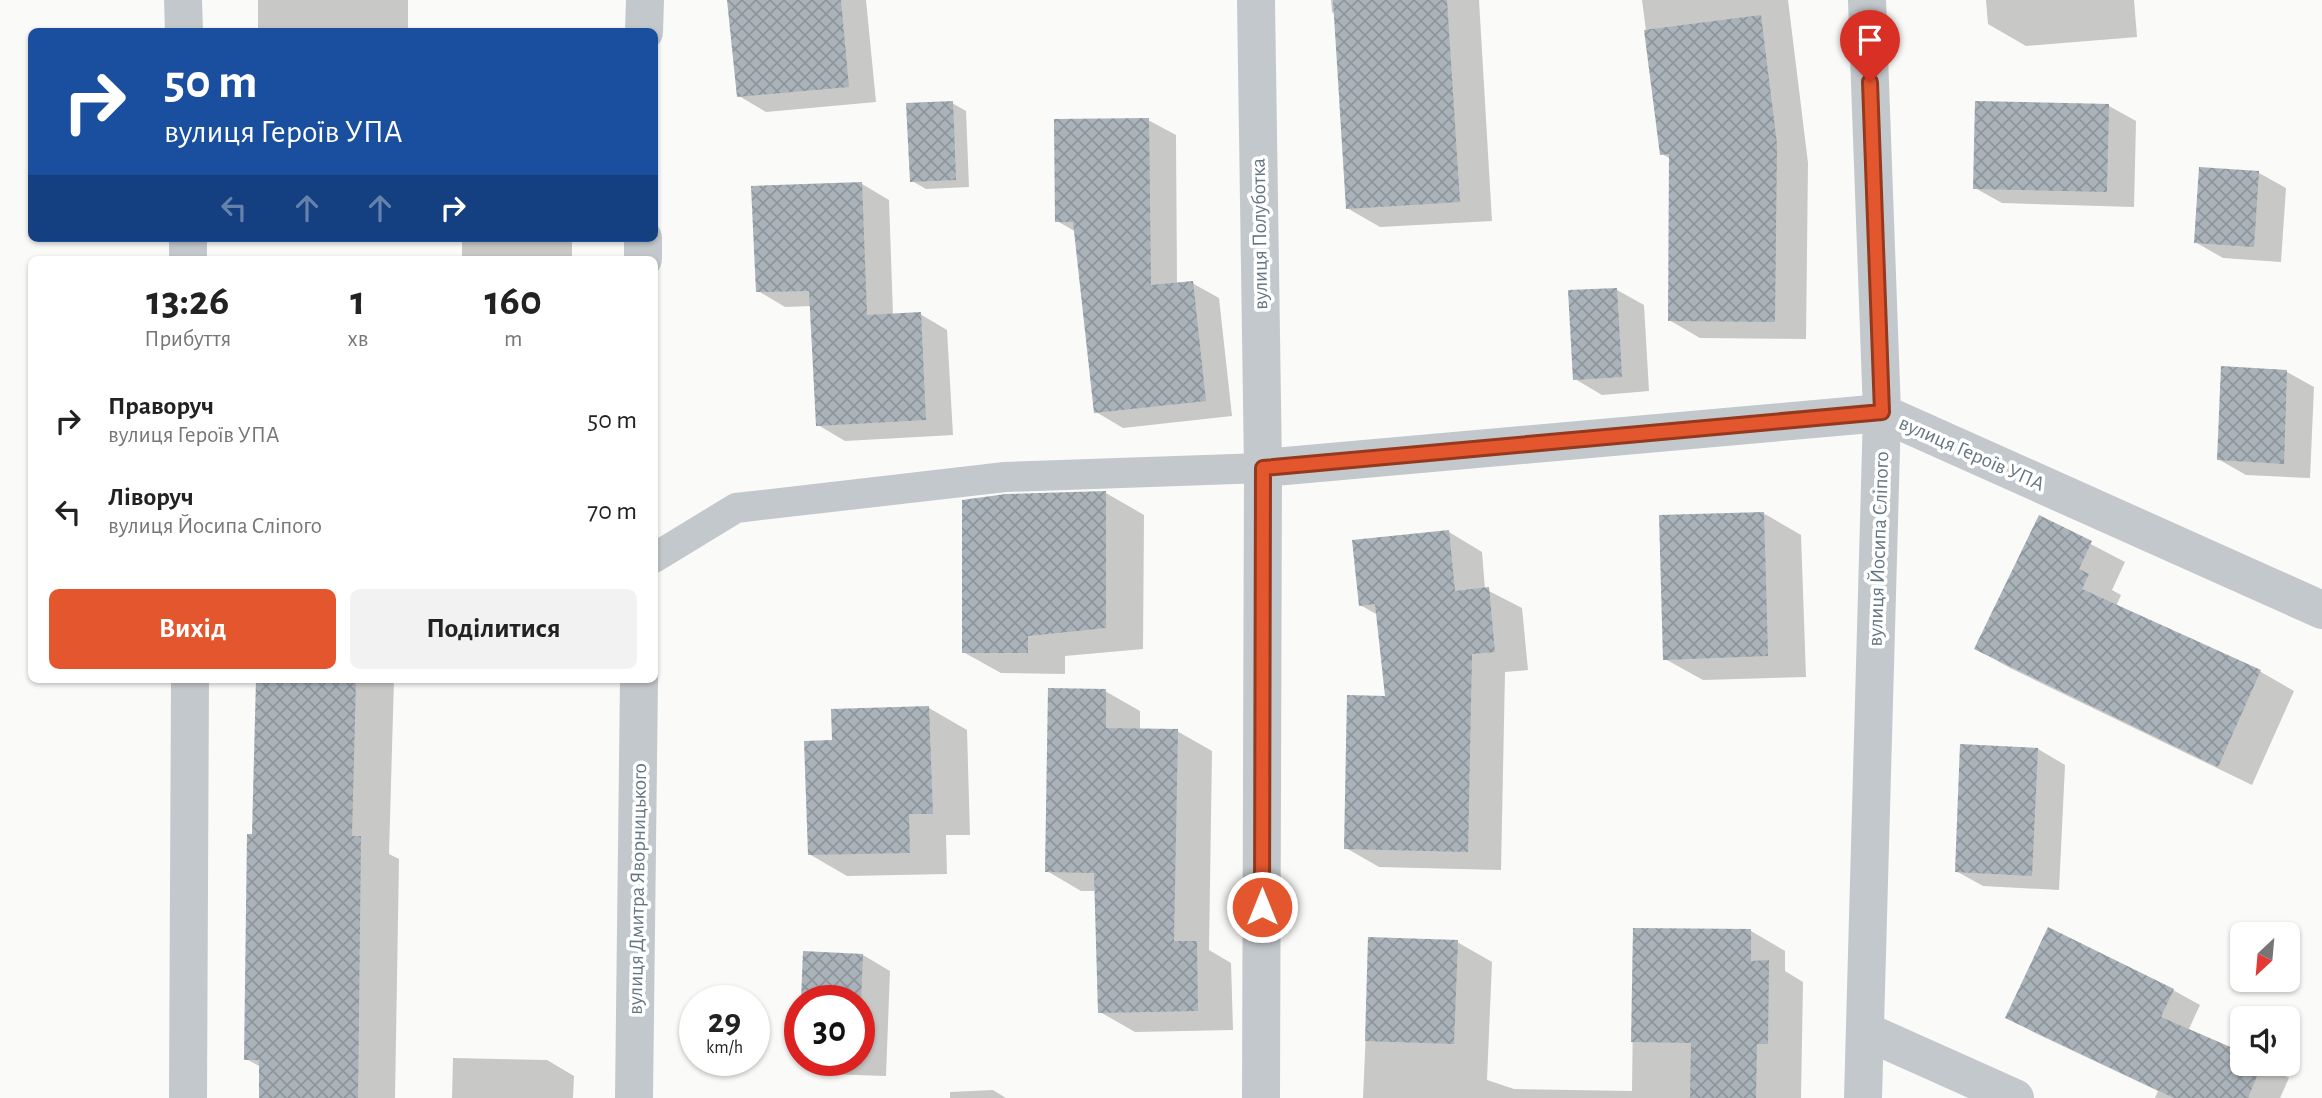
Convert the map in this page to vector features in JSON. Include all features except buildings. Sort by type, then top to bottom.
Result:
[{"type":"street","points":[[183,0],[184,28]]},
{"type":"street","points":[[644,28],[645,0]]},
{"type":"street","name":"вулиця Полуботка","points":[[1256,0],[1263,468],[1261,1098]]},
{"type":"street","name":"вулиця Йосипа Сліпого","points":[[1863,1098],[1882,412],[1867,0]]},
{"type":"street","name":"вулиця Героїв УПА","points":[[1263,468],[1882,412],[2322,610]]},
{"type":"street","points":[[188,1098],[190,683]]},
{"type":"street","name":"вулиця Дмитра Яворницького","points":[[634,1098],[639,683]]},
{"type":"street","points":[[1865,1031],[2015,1098]]},
{"type":"lane","points":[[658,556],[736,509],[1005,477],[1263,468]]},
{"type":"route","points":[[1262,907],[1263,468],[1882,412],[1870,82]]}]
